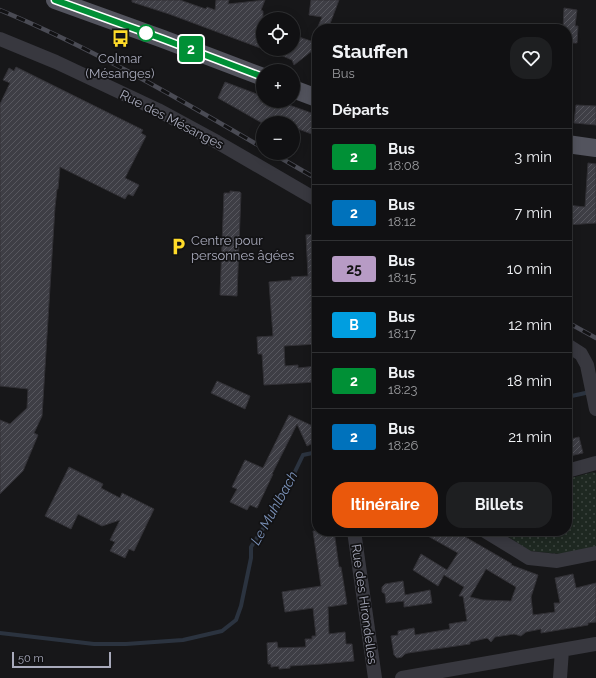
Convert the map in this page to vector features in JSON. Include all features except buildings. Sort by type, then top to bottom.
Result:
[{"type":"main road","points":[[56,0],[256,74]]},
{"type":"main road","points":[[300,92],[312,96]]},
{"type":"main road","points":[[572,145],[596,148]]},
{"type":"street","name":"Rue des Mésanges","points":[[0,39],[56,62],[158,110],[312,197]]},
{"type":"street","points":[[572,348],[584,358],[594,397]]},
{"type":"street","points":[[572,470],[596,464]]},
{"type":"street","name":"Rue des Hirondelles","points":[[355,536],[375,678]]},
{"type":"street","points":[[496,536],[529,558],[557,561],[596,553]]},
{"type":"street","points":[[402,678],[596,644]]},
{"type":"street","points":[[560,678],[562,650]]},
{"type":"shaded area","points":[[593,472],[596,473],[596,548],[560,554],[530,551],[507,536],[572,536],[572,478]]},
{"type":"waterway","name":"Le Muhlbach","points":[[572,396],[590,392]]},
{"type":"waterway","name":"Le Muhlbach","points":[[0,633],[94,644],[126,644],[183,640],[222,631],[236,620],[241,606],[251,558],[251,547],[272,515],[303,455],[312,453]]},
{"type":"railway","points":[[0,10],[68,41],[134,74],[256,144]]},
{"type":"railway","points":[[284,160],[312,176]]},
{"type":"railway","points":[[572,325],[596,338]]},
{"type":"bus line","name":"2","points":[[55,0],[256,74]]},
{"type":"place","name":"Colmar (Mésanges)","points":[[120,39]]},
{"type":"place","name":"Centre pour personnes âgées","points":[[178,247]]}]
